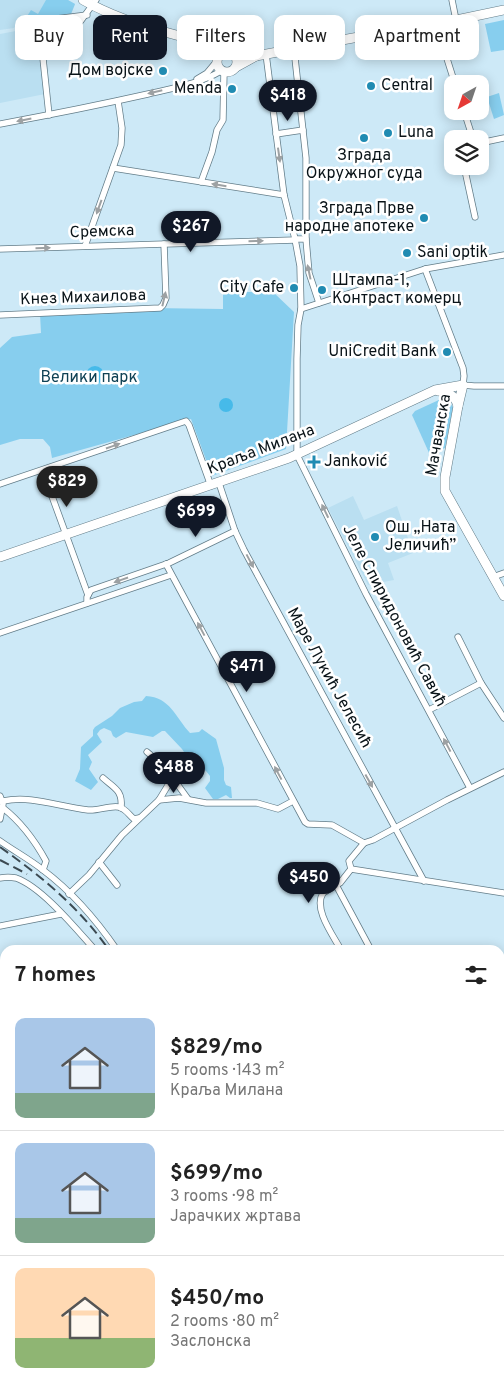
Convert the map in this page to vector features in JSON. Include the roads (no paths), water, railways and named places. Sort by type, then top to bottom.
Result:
[{"type":"main road","points":[[83,0],[94,3],[120,18],[177,35]]},
{"type":"main road","points":[[479,15],[504,10]]},
{"type":"main road","points":[[266,54],[274,52]]},
{"type":"main road","points":[[236,60],[236,67]]},
{"type":"main road","points":[[217,61],[218,67],[222,71],[231,72],[249,60]]},
{"type":"main road","name":"Краља Милана","points":[[0,557],[215,485],[297,455],[435,390],[463,384]]},
{"type":"main road","name":"Мачванска","points":[[463,384],[445,477],[445,491],[504,596]]},
{"type":"main road","points":[[435,390],[447,392],[454,396],[458,406]]},
{"type":"street","points":[[452,0],[455,15]]},
{"type":"street","points":[[49,115],[39,28],[76,24],[82,21],[94,3]]},
{"type":"street","points":[[266,54],[284,195],[300,266],[301,309],[298,325],[297,455]]},
{"type":"street","points":[[295,60],[306,158],[306,239],[309,272],[319,303]]},
{"type":"street","points":[[447,60],[452,75]]},
{"type":"street","points":[[191,83],[207,72],[217,61]]},
{"type":"street","points":[[0,124],[118,101],[191,83],[222,71],[223,120],[217,130],[212,152],[201,182]]},
{"type":"street","points":[[85,246],[121,145],[122,133],[118,101]]},
{"type":"street","points":[[276,134],[303,130]]},
{"type":"street","points":[[489,141],[504,138]]},
{"type":"street","points":[[113,168],[284,195]]},
{"type":"street","points":[[466,175],[475,217]]},
{"type":"street","name":"Сремска","points":[[0,249],[306,239]]},
{"type":"street","name":"Кнез Михаилова","points":[[0,314],[160,308],[164,305],[166,298],[164,244]]},
{"type":"street","points":[[301,309],[425,269],[504,255]]},
{"type":"street","points":[[425,269],[463,368],[463,384],[504,386]]},
{"type":"street","points":[[0,484],[186,421],[215,485]]},
{"type":"street","name":"Јеле Спиридоновић Савић","points":[[297,455],[357,578],[470,788]]},
{"type":"street","name":"Маре Лукић Јелесић","points":[[215,485],[235,531],[424,881]]},
{"type":"street","points":[[50,488],[88,595],[88,603]]},
{"type":"street","points":[[88,595],[94,589],[166,564],[235,531]]},
{"type":"street","points":[[166,564],[305,822],[332,825],[364,842]]},
{"type":"street","points":[[493,577],[504,572]]},
{"type":"street","points":[[0,633],[171,575]]},
{"type":"street","points":[[458,637],[481,683],[504,718]]},
{"type":"street","points":[[428,710],[481,683]]},
{"type":"street","points":[[147,752],[170,771],[188,799]]},
{"type":"street","points":[[338,945],[319,908],[320,897],[323,892],[336,886],[350,869],[349,861],[364,842],[372,840],[504,772]]},
{"type":"street","points":[[69,894],[89,875],[122,835],[159,800],[173,777]]},
{"type":"street","points":[[103,778],[121,795],[121,808]]},
{"type":"street","points":[[159,800],[166,798],[188,799],[206,803],[257,803],[278,809],[293,801]]},
{"type":"street","points":[[2,802],[13,799],[35,800],[88,810],[98,810],[114,806],[121,808],[134,819],[139,818]]},
{"type":"street","points":[[0,819],[2,802]]},
{"type":"street","points":[[2,802],[36,844],[46,861],[43,870]]},
{"type":"street","points":[[0,841],[43,870],[69,894],[113,945]]},
{"type":"street","points":[[99,862],[116,885]]},
{"type":"street","points":[[350,869],[504,893]]},
{"type":"street","points":[[0,878],[8,877],[20,880],[37,891],[90,945]]},
{"type":"street","points":[[336,886],[368,945]]},
{"type":"street","points":[[0,926],[61,914]]},
{"type":"railway","points":[[0,847],[30,869],[73,907],[105,945]]},
{"type":"railway","points":[[0,860],[27,874]]},
{"type":"place","name":"Дом војске","points":[[163,71]]},
{"type":"place","name":"Central","points":[[371,86]]},
{"type":"place","name":"Menda","points":[[232,89]]},
{"type":"place","name":"Luna","points":[[388,133]]},
{"type":"place","name":"Зграда Окружног суда","points":[[364,138]]},
{"type":"place","name":"Зграда Прве народне апотеке","points":[[424,218]]},
{"type":"place","name":"Sani optik","points":[[407,253]]},
{"type":"place","name":"City Cafe","points":[[294,288]]},
{"type":"place","name":"Штампа-1, Контраст комерц","points":[[322,290]]},
{"type":"place","name":"UniCredit Bank","points":[[447,352]]},
{"type":"place","name":"Janković","points":[[314,462]]},
{"type":"place","name":"Ош „Ната Јеличић”","points":[[375,537]]},
{"type":"park label","name":"Велики парк","points":[[89,378]]}]
